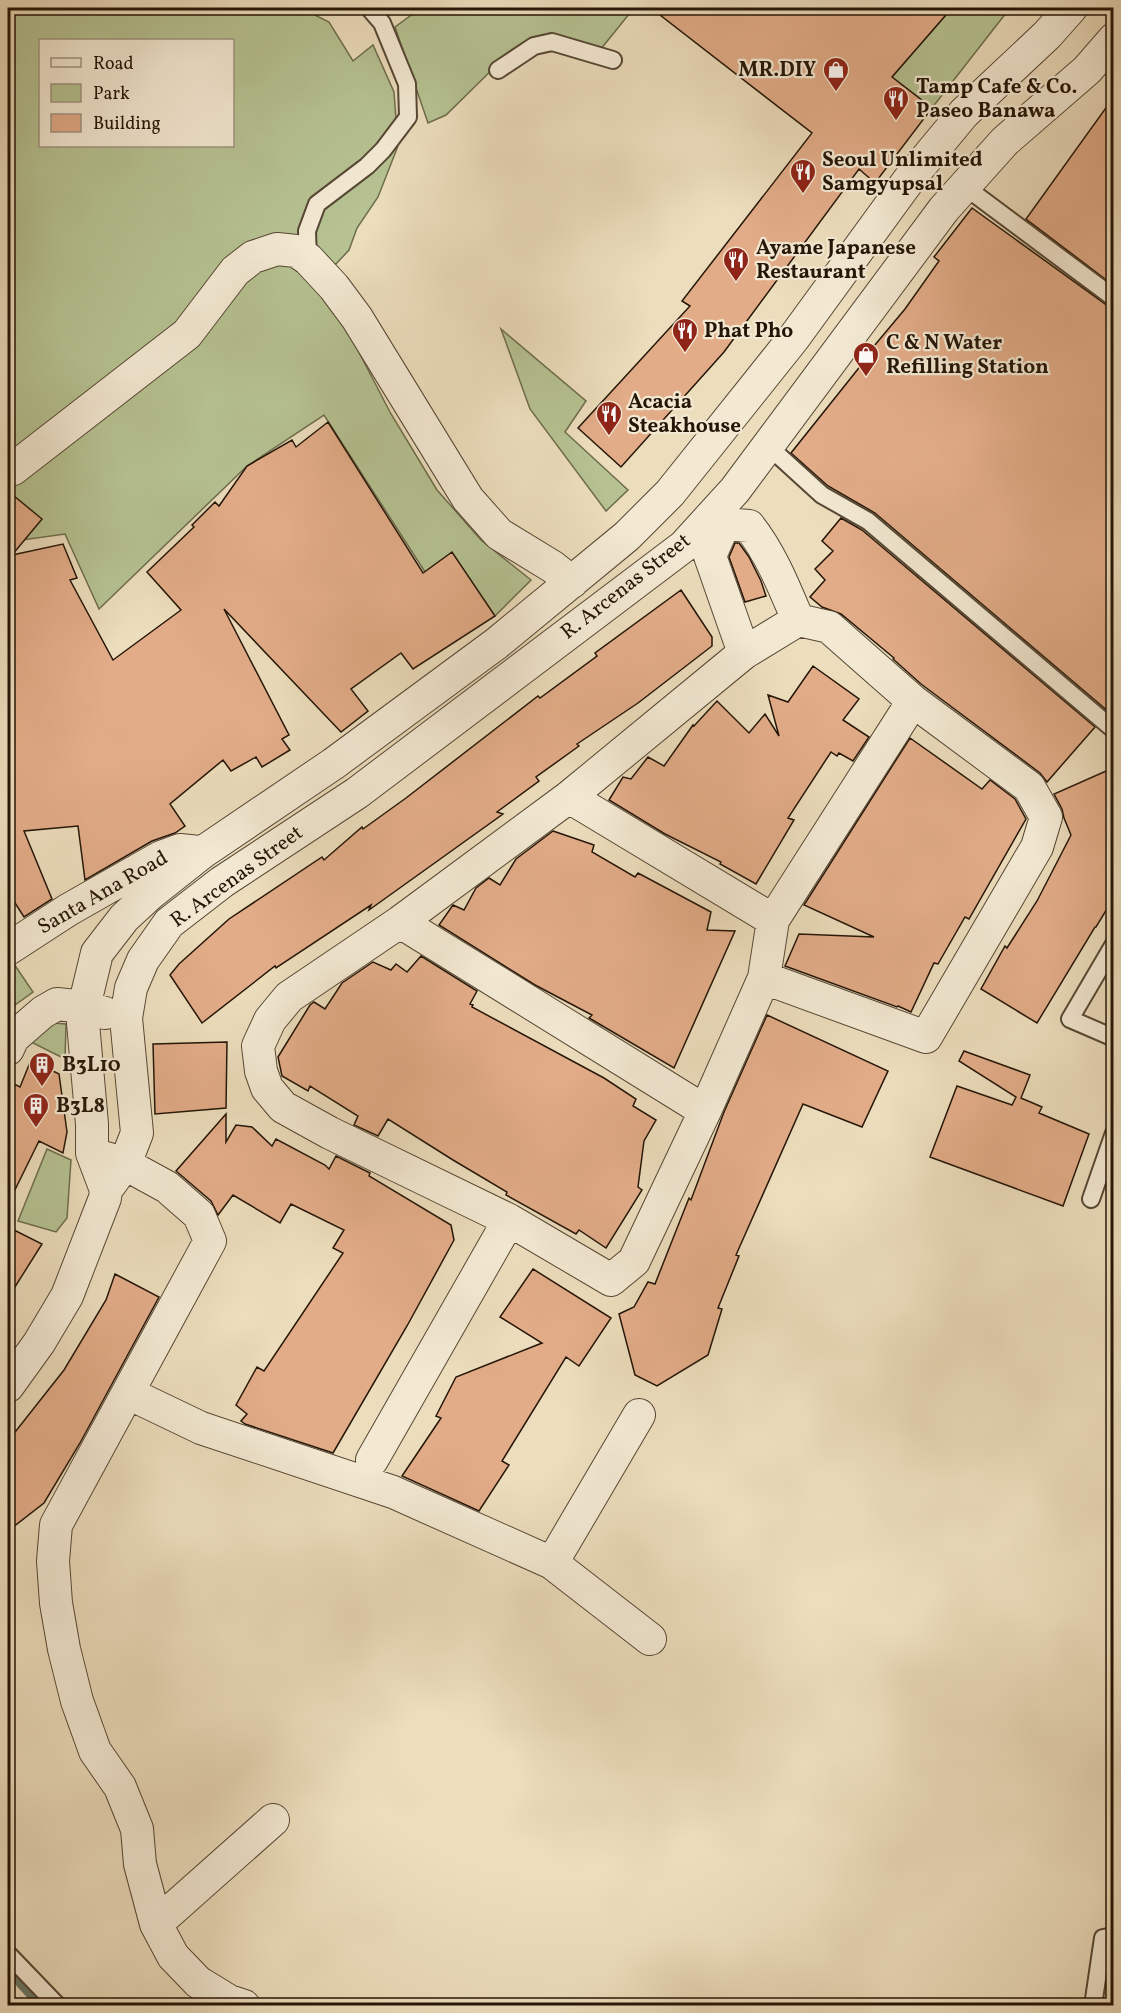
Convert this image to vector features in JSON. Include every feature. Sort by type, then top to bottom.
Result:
[{"type":"street","name":"R. Arcenas Street","points":[[106,1194],[92,1154],[92,1124],[83,1023],[84,1007],[97,953],[124,918],[203,852],[333,764],[497,643],[627,536],[683,477],[793,339],[911,177],[964,113],[1047,35],[1071,8]]},
{"type":"street","name":"R. Arcenas Street","points":[[8,1386],[39,1343],[67,1296],[106,1194],[125,1164],[136,1132],[126,1018],[131,988],[143,960],[169,922],[222,882],[367,785],[720,517],[735,490],[767,445],[922,238],[964,186],[1005,141],[1087,70],[1113,39]]},
{"type":"street","points":[[884,214],[922,238]]},
{"type":"street","points":[[13,469],[187,334],[235,271],[253,257],[277,249],[296,251],[308,259],[334,287],[357,318],[468,499],[499,534],[547,563],[572,582]]},
{"type":"street","points":[[683,477],[720,517],[749,526],[755,532],[771,558],[798,620]]},
{"type":"street","points":[[720,517],[710,556],[744,653]]},
{"type":"street","points":[[764,978],[926,1037],[1037,847],[1046,817],[1029,788],[913,701],[829,627],[798,620],[744,653],[569,797],[400,922],[289,997],[270,1020],[258,1046],[261,1071],[267,1088],[283,1107],[330,1133],[509,1220],[611,1280],[634,1261],[705,1111],[764,978],[773,920],[913,701]]},
{"type":"street","points":[[569,797],[773,920]]},
{"type":"street","name":"Santa Ana Road","points":[[8,949],[68,910],[161,857],[180,850],[203,852]]},
{"type":"street","points":[[203,852],[222,882]]},
{"type":"street","points":[[400,922],[705,1111]]},
{"type":"street","points":[[8,1049],[13,1038],[43,1012],[57,1004],[84,1007],[126,1018]]},
{"type":"street","points":[[92,1154],[125,1164],[167,1187],[199,1215],[210,1241],[56,1525],[53,1562],[56,1603],[64,1649],[77,1701],[95,1751],[120,1787],[137,1829],[140,1863],[156,1924],[173,1956],[198,1982],[229,2001],[244,2006]]},
{"type":"street","points":[[372,1460],[509,1220]]},
{"type":"street","points":[[128,1393],[201,1428],[393,1492],[552,1563],[650,1639]]},
{"type":"street","points":[[552,1563],[639,1415]]},
{"type":"street","points":[[156,1924],[273,1820]]},
{"type":"lane","points":[[308,259],[307,231],[317,204],[367,166],[383,150],[408,117],[407,84],[382,23],[369,8]]},
{"type":"lane","points":[[498,70],[534,46],[552,42],[613,60]]},
{"type":"lane","points":[[964,186],[1113,298]]},
{"type":"lane","points":[[767,445],[822,495],[868,521],[1113,730]]},
{"type":"lane","points":[[1113,944],[1070,1018],[1113,1038]]},
{"type":"lane","points":[[1091,1199],[1113,1133]]},
{"type":"lane","points":[[1093,2006],[1108,1937]]},
{"type":"lane","points":[[8,1954],[58,2006]]},
{"type":"green space","points":[[8,8],[301,8],[329,22],[353,61],[373,45],[394,92],[398,146],[378,197],[357,228],[349,250],[336,264],[323,262],[306,240],[197,308],[8,456]]},
{"type":"green space","points":[[421,8],[634,8],[600,50],[550,33],[510,52],[446,115],[428,123],[395,27]]},
{"type":"green space","points":[[952,8],[1010,8],[932,108],[892,77]]},
{"type":"green space","points":[[262,262],[290,264],[336,308],[391,414],[437,490],[481,540],[531,580],[495,616],[452,553],[425,572],[324,415],[247,466],[99,609],[65,534],[8,542],[8,469]]},
{"type":"green space","points":[[501,329],[586,401],[565,432],[628,490],[606,511],[530,409]]},
{"type":"green space","points":[[8,955],[33,992],[8,1010]]},
{"type":"green space","points":[[53,1023],[66,1024],[65,1059],[27,1040]]},
{"type":"green space","points":[[47,1149],[71,1160],[67,1218],[56,1232],[18,1221]]},
{"type":"building","points":[[651,8],[952,8],[892,77],[932,108],[875,183],[859,169],[724,352],[621,467],[578,428],[690,306],[682,301],[812,133]]},
{"type":"building","points":[[1113,98],[1113,285],[1026,219]]},
{"type":"building","points":[[972,208],[1113,308],[1113,706],[1109,712],[875,513],[828,486],[791,453],[905,309],[939,261],[934,257]]},
{"type":"building","points":[[328,422],[423,573],[452,552],[495,616],[413,669],[401,653],[351,689],[368,711],[341,732],[224,609],[289,735],[282,739],[290,750],[262,767],[256,757],[231,771],[223,760],[170,804],[185,826],[175,833],[152,841],[85,880],[78,826],[24,831],[52,899],[24,917],[8,892],[8,491],[42,519],[12,555],[63,544],[77,578],[70,580],[113,660],[181,610],[147,572],[194,527],[192,525],[215,502],[219,506],[247,466],[292,440],[296,447]]},
{"type":"building","points":[[841,518],[862,530],[1095,727],[1047,782],[1040,773],[921,684],[841,614],[822,607],[810,597],[825,580],[815,569],[833,551],[822,541]]},
{"type":"building","points":[[735,543],[739,543],[749,557],[766,596],[745,602],[729,557]]},
{"type":"building","points":[[681,590],[712,637],[712,646],[638,703],[577,744],[579,746],[536,777],[539,781],[497,812],[503,814],[369,910],[371,905],[276,968],[275,966],[202,1023],[170,975],[179,964],[229,919],[322,857],[324,860],[362,827],[363,829],[406,798],[538,696],[540,698],[597,656],[595,653]]},
{"type":"building","points":[[813,666],[859,699],[843,720],[869,737],[853,761],[839,753],[837,756],[831,752],[788,818],[794,820],[756,884],[609,800],[623,777],[631,779],[648,757],[664,766],[693,725],[717,701],[749,733],[765,714],[779,736],[768,695],[788,702]]},
{"type":"building","points":[[910,738],[982,789],[990,780],[1015,799],[1026,819],[969,919],[965,917],[938,964],[934,963],[911,1012],[785,966],[799,934],[874,937],[804,905]]},
{"type":"building","points":[[1113,768],[1113,899],[1037,1023],[981,989],[1005,946],[1007,948],[1037,901],[1071,835],[1054,794]]},
{"type":"building","points":[[553,831],[594,845],[592,852],[635,877],[638,873],[711,912],[707,930],[735,931],[674,1068],[589,1018],[592,1015],[535,985],[439,925],[453,905],[464,910],[476,888],[489,878],[500,885],[516,859]]},
{"type":"building","points":[[421,956],[477,991],[470,1004],[473,1005],[472,1007],[604,1078],[636,1099],[633,1106],[656,1120],[644,1141],[638,1187],[642,1190],[606,1248],[579,1230],[576,1234],[506,1195],[507,1192],[388,1119],[378,1136],[354,1125],[358,1116],[310,1086],[308,1091],[282,1076],[278,1057],[310,1005],[314,1002],[325,1009],[342,983],[373,962],[391,970],[396,964],[407,972]]},
{"type":"building","points":[[767,1015],[888,1071],[862,1127],[803,1104],[736,1255],[739,1256],[718,1308],[722,1309],[708,1355],[657,1386],[635,1375],[619,1314],[634,1307],[648,1282],[655,1284],[689,1198],[691,1200],[724,1112]]},
{"type":"building","points":[[227,1042],[226,1108],[155,1114],[153,1044]]},
{"type":"building","points":[[964,1051],[1030,1075],[1021,1098],[1042,1107],[1039,1113],[1089,1134],[1063,1206],[930,1157],[957,1086],[1012,1105],[1016,1097],[959,1061]]},
{"type":"building","points":[[31,1060],[59,1074],[67,1132],[63,1153],[39,1141],[8,1204],[8,1081],[20,1087]]},
{"type":"building","points":[[226,1114],[226,1142],[236,1125],[252,1127],[272,1146],[276,1139],[329,1169],[336,1156],[370,1173],[369,1176],[451,1225],[454,1240],[333,1453],[241,1421],[247,1414],[236,1405],[257,1367],[264,1371],[343,1253],[333,1248],[344,1230],[291,1204],[280,1223],[233,1195],[218,1215],[211,1201],[176,1171]]},
{"type":"building","points":[[8,1227],[42,1244],[8,1298]]},
{"type":"building","points":[[533,1269],[611,1318],[579,1366],[566,1357],[502,1461],[509,1465],[479,1511],[402,1476],[441,1418],[436,1416],[456,1377],[542,1343],[500,1317]]},
{"type":"building","points":[[115,1274],[159,1297],[80,1443],[44,1503],[8,1531],[8,1441],[64,1370],[106,1300]]},
{"type":"waterway","points":[[8,1970],[41,2006]]},
{"type":"place","name":"MR.DIY","points":[[836,93]]},
{"type":"place","name":"Tamp Cafe & Co. Paseo Banawa","points":[[896,122]]},
{"type":"place","name":"Seoul Unlimited Samgyupsal","points":[[803,195]]},
{"type":"place","name":"Ayame Japanese Restaurant","points":[[736,283]]},
{"type":"place","name":"Phat Pho","points":[[685,354]]},
{"type":"place","name":"C & N Water Refilling Station","points":[[866,378]]},
{"type":"place","name":"Acacia Steakhouse","points":[[609,437]]},
{"type":"place","name":"B3L10","points":[[42,1088]]},
{"type":"place","name":"B3L8","points":[[36,1129]]}]
